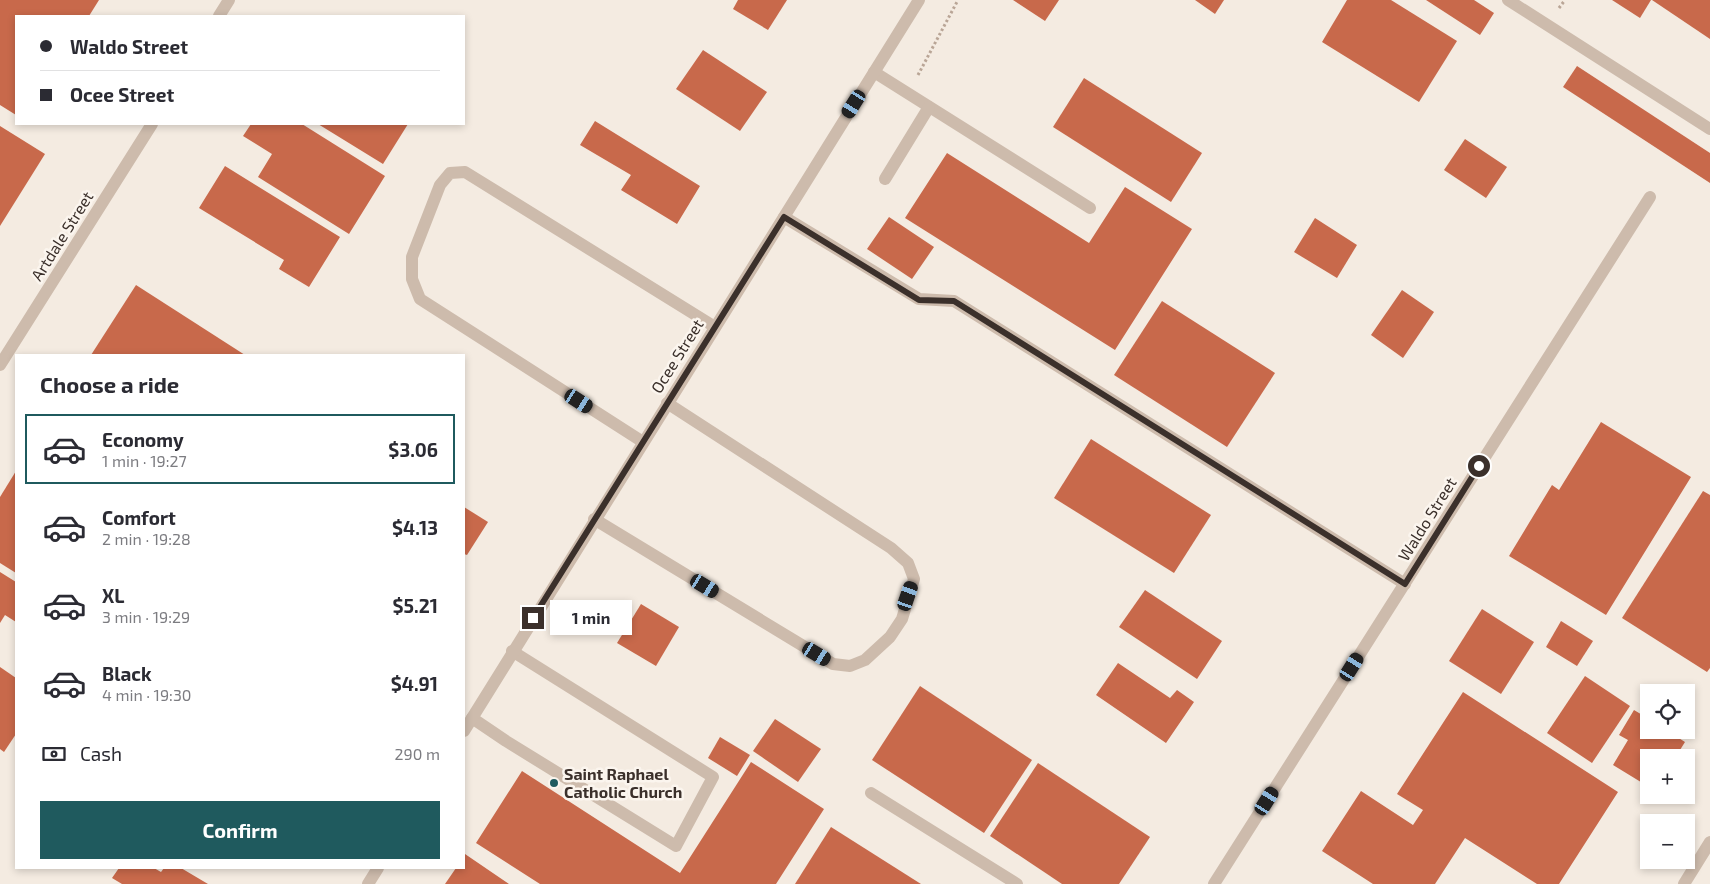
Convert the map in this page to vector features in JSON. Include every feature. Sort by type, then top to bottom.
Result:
[{"type":"street","points":[[220,15],[230,0]]},
{"type":"street","name":"Ocee Street","points":[[465,729],[594,519],[919,0]]},
{"type":"street","points":[[1508,0],[1710,129]]},
{"type":"street","points":[[874,72],[1090,208]]},
{"type":"street","points":[[885,179],[929,107]]},
{"type":"street","name":"Artdale Street","points":[[0,365],[151,125]]},
{"type":"street","points":[[643,442],[420,299],[412,279],[412,257],[440,185],[450,173],[464,172],[715,327]]},
{"type":"street","name":"Waldo Street","points":[[1214,884],[1650,197]]},
{"type":"street","points":[[784,217],[919,300],[954,301],[1405,584]]},
{"type":"street","points":[[594,519],[833,664],[850,666],[865,660],[890,637],[902,619],[914,579],[908,563],[891,548],[667,403]]},
{"type":"street","points":[[472,718],[676,846],[713,777],[512,652]]},
{"type":"street","points":[[871,793],[1017,884]]},
{"type":"street","points":[[1684,884],[1710,842]]},
{"type":"street","points":[[368,884],[377,869]]},
{"type":"path","points":[[908,94],[958,0]]},
{"type":"building","points":[[0,0],[99,0],[90,15],[15,15],[15,114],[0,105]]},
{"type":"building","points":[[738,0],[787,0],[768,30],[733,9]]},
{"type":"building","points":[[1013,0],[1059,0],[1045,21]]},
{"type":"building","points":[[1195,0],[1224,0],[1215,14]]},
{"type":"building","points":[[1347,0],[1391,0],[1457,41],[1419,102],[1322,42]]},
{"type":"building","points":[[1426,0],[1474,0],[1494,13],[1480,35]]},
{"type":"building","points":[[1612,0],[1651,0],[1640,18]]},
{"type":"building","points":[[1652,0],[1710,0],[1710,39]]},
{"type":"building","points":[[703,50],[767,92],[740,131],[676,89]]},
{"type":"building","points":[[1577,66],[1710,153],[1710,183],[1563,87]]},
{"type":"building","points":[[1084,78],[1202,153],[1171,202],[1053,127]]},
{"type":"building","points":[[595,121],[700,186],[677,224],[621,190],[631,175],[580,145]]},
{"type":"building","points":[[250,125],[304,125],[385,176],[349,234],[258,177],[272,154],[243,136]]},
{"type":"building","points":[[320,125],[407,125],[383,164]]},
{"type":"building","points":[[0,126],[45,154],[0,226]]},
{"type":"building","points":[[1465,139],[1507,167],[1486,198],[1444,170]]},
{"type":"building","points":[[947,153],[1089,243],[1125,187],[1192,229],[1115,350],[905,218]]},
{"type":"building","points":[[225,166],[340,237],[309,287],[279,269],[284,260],[199,208]]},
{"type":"building","points":[[889,217],[934,247],[912,279],[867,249]]},
{"type":"building","points":[[1315,218],[1357,245],[1337,278],[1294,252]]},
{"type":"building","points":[[136,285],[243,354],[92,354]]},
{"type":"building","points":[[1402,290],[1434,312],[1403,358],[1371,335]]},
{"type":"building","points":[[1162,301],[1275,373],[1227,447],[1114,375]]},
{"type":"building","points":[[1601,422],[1691,477],[1606,615],[1509,556],[1552,485],[1559,490]]},
{"type":"building","points":[[1091,439],[1211,515],[1174,573],[1054,498]]},
{"type":"building","points":[[15,473],[15,572],[0,563],[0,497]]},
{"type":"building","points":[[1703,491],[1710,495],[1710,668],[1707,672],[1622,618]]},
{"type":"building","points":[[465,508],[488,522],[467,555],[465,554]]},
{"type":"building","points":[[0,572],[15,581],[15,621],[5,615],[0,623]]},
{"type":"building","points":[[1145,590],[1222,641],[1197,679],[1119,627]]},
{"type":"building","points":[[641,604],[679,627],[656,666],[617,643]]},
{"type":"building","points":[[1482,609],[1534,642],[1501,694],[1449,661]]},
{"type":"building","points":[[1561,621],[1593,641],[1577,666],[1546,647]]},
{"type":"building","points":[[1118,663],[1170,698],[1177,690],[1194,702],[1166,743],[1096,695]]},
{"type":"building","points":[[0,667],[15,677],[15,736],[4,752],[0,749]]},
{"type":"building","points":[[1585,676],[1630,706],[1592,763],[1547,733]]},
{"type":"building","points":[[920,686],[1032,760],[984,833],[872,760]]},
{"type":"building","points":[[1463,692],[1618,792],[1559,884],[1537,884],[1465,838],[1435,884],[1373,884],[1322,851],[1361,791],[1413,825],[1423,810],[1397,794]]},
{"type":"building","points":[[1634,710],[1640,714],[1640,739],[1680,739],[1685,742],[1681,749],[1640,749],[1640,782],[1613,765],[1628,740],[1619,735]]},
{"type":"building","points":[[775,719],[821,749],[798,782],[753,751]]},
{"type":"building","points":[[720,737],[750,755],[737,776],[708,758]]},
{"type":"building","points":[[751,762],[824,809],[776,884],[540,884],[476,843],[522,771],[680,873]]},
{"type":"building","points":[[1038,763],[1150,837],[1119,884],[1062,884],[990,836]]},
{"type":"building","points":[[831,827],[921,884],[795,884]]},
{"type":"building","points":[[465,854],[509,884],[445,884],[455,869],[465,869]]},
{"type":"building","points":[[118,869],[156,869],[161,872],[163,869],[183,869],[208,884],[122,884],[112,878]]},
{"type":"place","name":"Saint Raphael Catholic Church","points":[[554,783]]},
{"type":"route","points":[[533,618],[784,217],[919,300],[954,301],[1405,584],[1479,466]]}]
